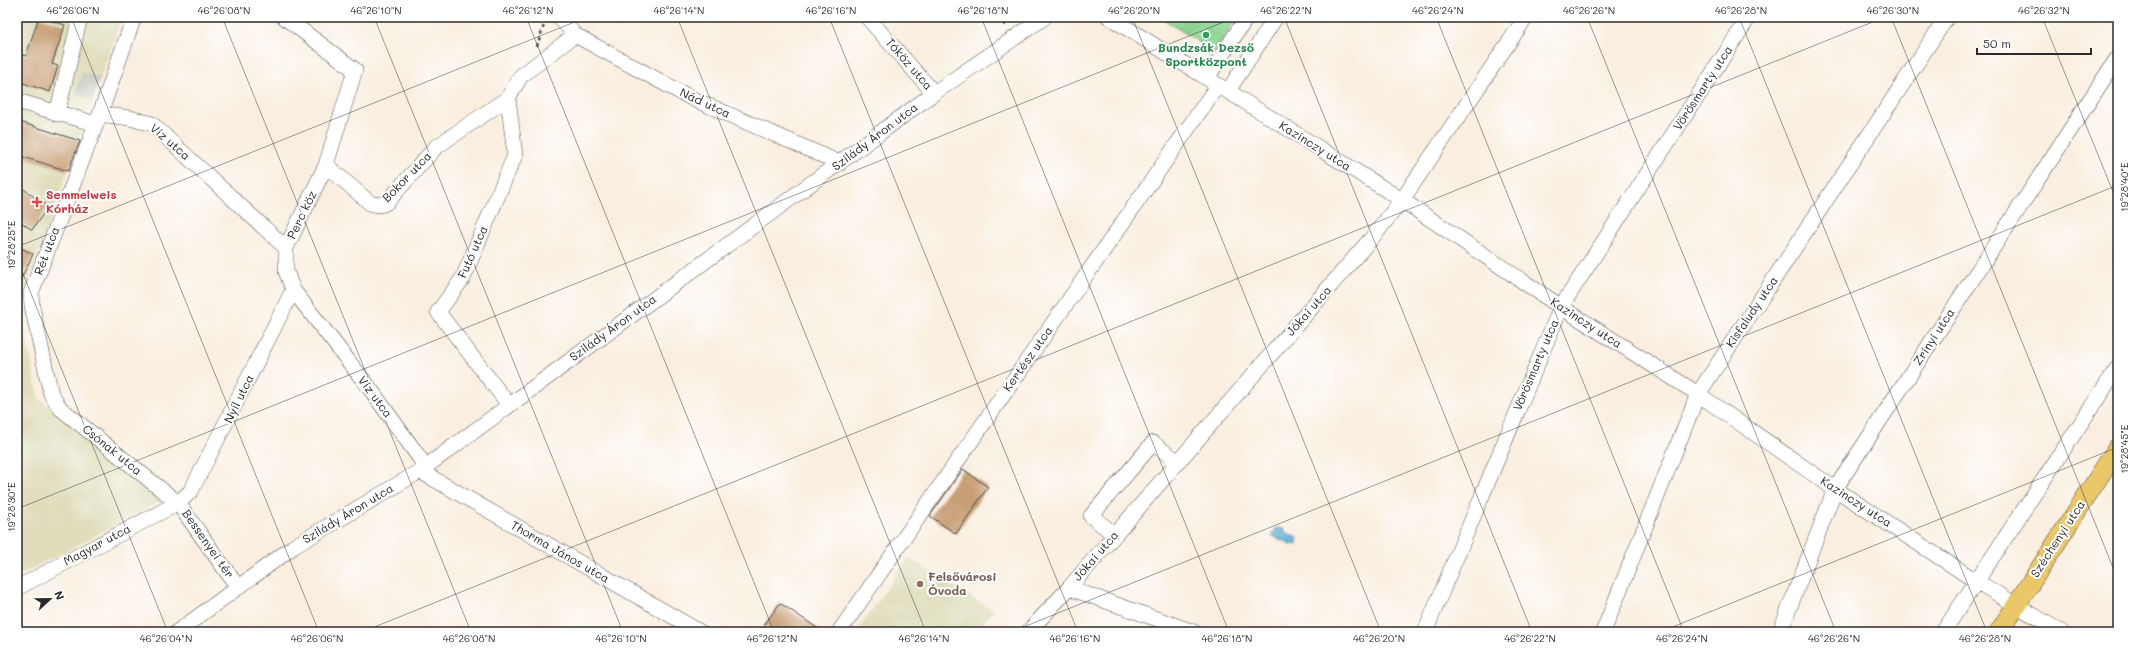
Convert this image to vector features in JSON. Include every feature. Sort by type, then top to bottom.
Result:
[{"type":"main road","name":"Széchenyi utca","points":[[1998,632],[2118,447]]},
{"type":"street","points":[[57,114],[80,17]]},
{"type":"street","points":[[98,119],[134,17]]},
{"type":"street","points":[[284,17],[355,70],[326,165]]},
{"type":"street","name":"Nád utca","points":[[559,17],[575,35],[691,98],[840,163]]},
{"type":"street","name":"Tóköz utca","points":[[867,17],[934,93]]},
{"type":"street","name":"Szilády Áron utca","points":[[177,632],[237,586],[293,547],[423,469],[509,404],[934,93],[1045,17]]},
{"type":"street","name":"Kazinczy utca","points":[[1109,17],[1402,200],[1561,307],[1698,394],[1835,489],[1976,581],[2061,632]]},
{"type":"street","name":"Kertész utca","points":[[839,632],[1217,85],[1247,17]]},
{"type":"street","points":[[1217,85],[1276,17]]},
{"type":"street","name":"Jókai utca","points":[[1028,632],[1069,588],[1376,233],[1402,200],[1526,17]]},
{"type":"street","name":"Vörösmarty utca","points":[[1426,632],[1561,307],[1749,17]]},
{"type":"street","name":"Kisfaludy utca","points":[[1603,632],[1698,394],[1948,17]]},
{"type":"street","name":"Bokor utca","points":[[326,165],[370,202],[382,205],[436,147],[508,98],[521,76],[575,35]]},
{"type":"street","name":"Zrínyi utca","points":[[1780,632],[1835,489],[2118,57]]},
{"type":"street","name":"Futó utca","points":[[508,98],[515,155],[462,278],[438,312],[509,404]]},
{"type":"street","name":"Víz utca","points":[[17,101],[57,114],[98,119],[130,118],[152,124],[286,248]]},
{"type":"street","name":"Rét utca","points":[[51,394],[32,306],[31,293],[98,119]]},
{"type":"street","name":"Perc köz","points":[[293,290],[286,271],[286,248],[326,165]]},
{"type":"street","name":"Víz utca","points":[[293,290],[371,390],[423,469]]},
{"type":"street","name":"Nyíl utca","points":[[178,502],[196,484],[293,290]]},
{"type":"street","points":[[1943,632],[2118,367]]},
{"type":"street","name":"Csónak utca","points":[[51,394],[60,408],[178,502]]},
{"type":"street","points":[[1115,535],[1091,516],[1153,443],[1178,462]]},
{"type":"street","name":"Thorma János utca","points":[[423,469],[700,632]]},
{"type":"street","name":"Bessenyei tér","points":[[178,502],[237,586]]},
{"type":"street","name":"Magyar utca","points":[[17,588],[178,502]]},
{"type":"street","points":[[1069,588],[1194,632]]},
{"type":"shaded area","name":"Semmelweis Kórház","points":[[17,17],[122,17],[101,77],[83,72],[75,95],[93,100],[20,304],[38,397],[161,501],[17,577]]},
{"type":"shaded area","points":[[82,72],[101,77],[93,100],[75,95]]},
{"type":"shaded area","name":"Felsővárosi Óvoda","points":[[908,558],[994,611],[975,632],[857,632]]},
{"type":"green space","name":"Bundzsák Dezső Sportközpont","points":[[1160,17],[1237,17],[1214,52]]},
{"type":"water","points":[[1276,528],[1285,529],[1285,532],[1298,537],[1297,544],[1289,545],[1286,542],[1272,536]]},
{"type":"building","points":[[39,17],[65,25],[52,64],[58,66],[50,92],[17,81],[17,53],[26,56]]},
{"type":"building","points":[[17,121],[80,141],[68,171],[17,155]]},
{"type":"building","points":[[17,184],[48,207],[32,230],[17,219]]},
{"type":"building","points":[[17,246],[33,254],[17,287]]},
{"type":"building","points":[[963,469],[988,487],[956,534],[930,516]]},
{"type":"building","points":[[780,603],[823,632],[774,632],[764,625]]},
{"type":"place","name":"Bundzsák Dezső Sportközpont","points":[[1206,35]]},
{"type":"place","name":"Semmelweis Kórház","points":[[37,202]]},
{"type":"place","name":"Felsővárosi Óvoda","points":[[920,584]]}]
